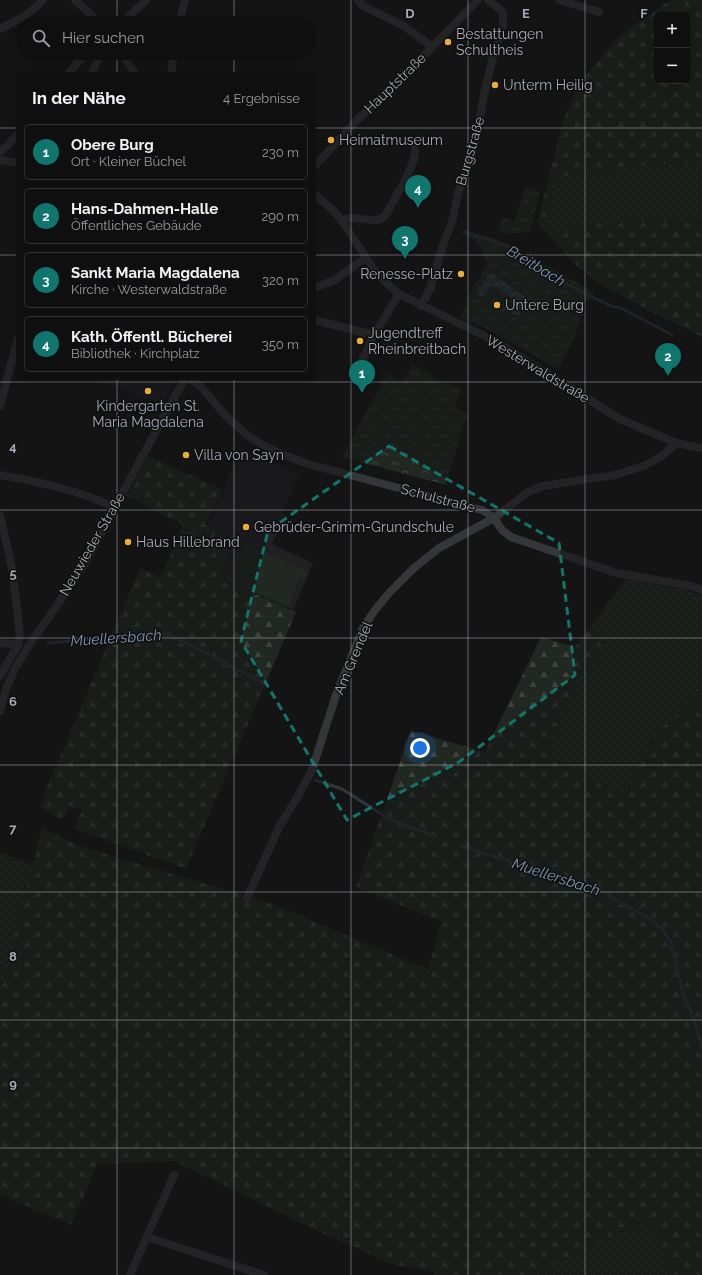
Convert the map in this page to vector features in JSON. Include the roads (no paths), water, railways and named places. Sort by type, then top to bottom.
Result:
[{"type":"street","points":[[24,16],[39,6],[43,0]]},
{"type":"street","points":[[75,0],[92,16]]},
{"type":"street","points":[[129,16],[146,0]]},
{"type":"street","points":[[181,16],[185,0]]},
{"type":"street","points":[[358,0],[363,6],[404,26],[432,46]]},
{"type":"street","name":"Hauptstraße","points":[[316,165],[357,120],[400,80],[478,0]]},
{"type":"street","name":"Burgstraße","points":[[421,306],[430,289],[443,245],[452,222],[452,216],[458,193],[470,161],[485,90],[502,25],[503,12],[488,0]]},
{"type":"street","points":[[559,0],[599,12]]},
{"type":"street","points":[[0,29],[16,21]]},
{"type":"street","points":[[70,72],[80,60]]},
{"type":"street","points":[[92,72],[98,60]]},
{"type":"street","points":[[126,60],[134,72]]},
{"type":"street","points":[[171,72],[173,60]]},
{"type":"street","points":[[0,152],[16,136]]},
{"type":"street","points":[[342,221],[349,217],[377,220],[385,216],[408,175],[416,154],[415,149]]},
{"type":"street","points":[[0,160],[16,163]]},
{"type":"street","name":"Westerwaldstraße","points":[[316,196],[333,210],[382,279],[398,294],[495,341],[620,419],[676,443],[702,448]]},
{"type":"street","points":[[316,287],[334,280],[366,256]]},
{"type":"street","points":[[356,374],[374,335],[398,294]]},
{"type":"street","points":[[316,320],[374,335]]},
{"type":"street","points":[[0,406],[16,346]]},
{"type":"street","name":"Neuwieder Straße","points":[[0,711],[3,688],[33,639],[84,564],[114,507],[186,380]]},
{"type":"street","name":"Schulstraße","points":[[190,380],[201,387],[225,415],[247,435],[279,453],[308,464],[482,510],[494,518],[502,530],[511,537],[616,573],[691,586],[702,590]]},
{"type":"street","name":"Am Grendel","points":[[247,898],[280,826],[312,770],[336,695],[363,628],[385,598],[413,569],[439,548],[494,518],[528,492],[543,486],[615,475],[644,466],[662,456],[676,443]]},
{"type":"street","points":[[0,475],[40,482],[101,500],[114,507]]},
{"type":"street","points":[[0,516],[12,568],[20,634],[18,645],[0,676]]},
{"type":"street","points":[[0,643],[18,645]]},
{"type":"street","points":[[130,1275],[174,1176]]},
{"type":"street","points":[[147,1237],[264,1275]]},
{"type":"water","points":[[492,273],[525,297],[520,317],[511,313],[515,299],[499,289],[490,285],[484,294],[485,298],[477,294],[488,275]]},
{"type":"waterway","name":"Breitbach","points":[[464,232],[513,248],[551,276],[611,306],[623,309],[672,335]]},
{"type":"waterway","name":"Muellersbach","points":[[48,643],[167,633],[267,685]]},
{"type":"waterway","name":"Muellersbach","points":[[315,780],[342,789],[391,820],[435,836]]},
{"type":"waterway","name":"Muellersbach","points":[[460,846],[584,884],[606,893],[615,900],[651,919],[663,930],[670,942],[683,992],[694,1020],[702,1048]]},
{"type":"place","name":"Bestattungen Schultheis","points":[[448,42]]},
{"type":"place","name":"Unterm Heilig","points":[[495,85]]},
{"type":"place","name":"Heimatmuseum","points":[[331,140]]},
{"type":"place","name":"Kath. Öffentl. Bücherei","points":[[418,208]]},
{"type":"place","name":"Sankt Maria Magdalena","points":[[405,259]]},
{"type":"place","name":"Renesse-Platz","points":[[461,274]]},
{"type":"place","name":"Untere Burg","points":[[497,305]]},
{"type":"place","name":"Jugendtreff Rheinbreitbach","points":[[360,341]]},
{"type":"place","name":"Hans-Dahmen-Halle","points":[[668,376]]},
{"type":"place","name":"Kindergarten St. Maria Magdalena","points":[[148,391]]},
{"type":"place","name":"Obere Burg","points":[[362,393]]},
{"type":"place","name":"Villa von Sayn","points":[[186,455]]},
{"type":"place","name":"Gebrüder-Grimm-Grundschule","points":[[246,527]]},
{"type":"place","name":"Haus Hillebrand","points":[[128,542]]}]
